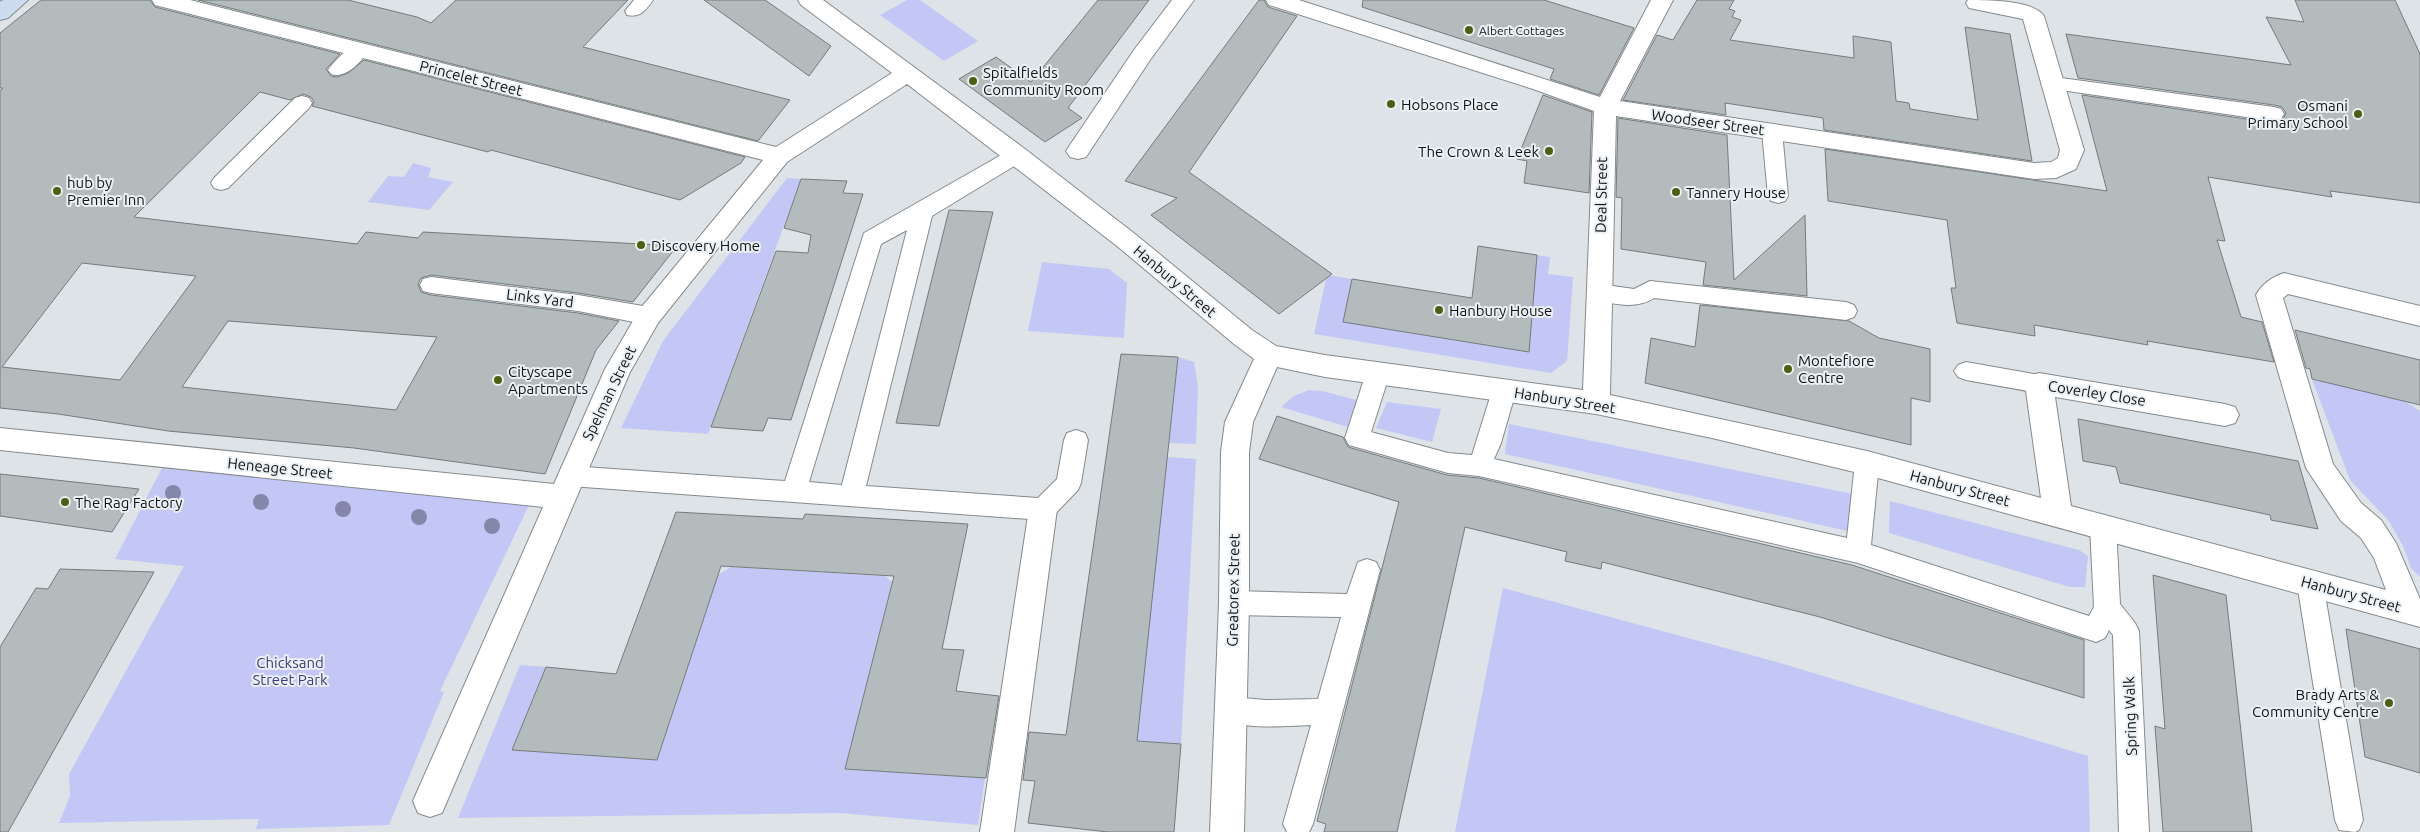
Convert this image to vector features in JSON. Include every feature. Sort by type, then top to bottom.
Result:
[{"type":"main road","points":[[0,13],[17,0]]},
{"type":"street","name":"Princelet Street","points":[[162,0],[779,156]]},
{"type":"street","name":"Hanbury Street","points":[[809,0],[1018,155],[1126,240],[1243,338],[1269,354],[1325,366],[1596,403],[1712,427],[1867,462],[2415,611]]},
{"type":"street","points":[[1078,151],[1142,55],[1183,0]]},
{"type":"street","name":"Woodseer Street","points":[[1279,0],[1541,84],[1606,107],[2034,171],[2056,170],[2068,164],[2072,150],[2033,16],[2029,13],[1977,3]]},
{"type":"street","name":"Deal Street","points":[[1596,403],[1603,124],[1606,107],[1662,0]]},
{"type":"street","name":"Spelman Street","points":[[430,801],[565,486],[618,369],[649,316],[779,156],[908,74]]},
{"type":"street","points":[[2415,611],[2386,552],[2371,529],[2351,512],[2320,468],[2269,295],[2284,282],[2420,316]]},
{"type":"street","name":"Greatorex Street","points":[[1227,832],[1234,603],[1235,452],[1239,422],[1269,354]]},
{"type":"street","name":"Coverley Close","points":[[2058,514],[2039,384],[2226,414]]},
{"type":"street","name":"Heneage Street","points":[[0,439],[565,486]]},
{"type":"street","points":[[997,832],[1043,509]]},
{"type":"lane","points":[[338,70],[359,50]]},
{"type":"lane","points":[[2054,83],[2274,114]]},
{"type":"lane","points":[[221,183],[302,103]]},
{"type":"lane","points":[[1772,131],[1778,196]]},
{"type":"lane","points":[[793,493],[872,239],[922,212],[1018,155]]},
{"type":"lane","points":[[851,497],[922,212]]},
{"type":"lane","name":"Links Yard","points":[[431,285],[578,303],[649,316]]},
{"type":"lane","points":[[1599,292],[1637,298],[1650,289],[1846,311]]},
{"type":"lane","points":[[1966,371],[2039,384]]},
{"type":"lane","points":[[1378,373],[1356,438],[1448,463],[1479,466],[1858,552],[2096,630],[2107,608],[2103,526]]},
{"type":"lane","points":[[1479,466],[1489,443],[1504,391]]},
{"type":"lane","points":[[565,486],[793,493],[1043,509],[1069,483],[1076,440]]},
{"type":"lane","points":[[1858,552],[1867,462]]},
{"type":"lane","points":[[1298,824],[1367,570]]},
{"type":"lane","points":[[2310,583],[2349,820]]},
{"type":"lane","points":[[1234,603],[1358,606]]},
{"type":"lane","name":"Spring Walk","points":[[2107,608],[2126,631],[2134,832]]},
{"type":"lane","points":[[1231,710],[1266,713],[1329,712]]},
{"type":"green space","points":[[907,0],[920,0],[978,41],[944,61],[880,15]]},
{"type":"green space","points":[[413,163],[431,168],[428,177],[453,182],[429,210],[368,202],[388,176],[404,177]]},
{"type":"green space","points":[[787,178],[801,179],[708,434],[621,428],[663,341]]},
{"type":"green space","points":[[1537,255],[1550,257],[1548,274],[1573,277],[1567,361],[1551,373],[1314,334],[1327,275],[1352,279],[1344,322],[1529,352]]},
{"type":"green space","points":[[1042,262],[1109,269],[1127,283],[1124,338],[1028,331]]},
{"type":"green space","points":[[1178,357],[1194,362],[1198,386],[1196,444],[1169,443]]},
{"type":"green space","points":[[2312,379],[2405,401],[2420,411],[2420,577],[2411,568],[2403,546],[2389,521],[2350,480]]},
{"type":"green space","points":[[1309,390],[1322,391],[1361,401],[1348,427],[1281,407],[1294,396]]},
{"type":"green space","points":[[1387,402],[1441,409],[1432,442],[1376,428]]},
{"type":"green space","points":[[1509,424],[1853,494],[1852,532],[1505,454]]},
{"type":"green space","points":[[1167,457],[1196,459],[1181,744],[1094,737]]},
{"type":"green space","name":"Chicksand Street Park","points":[[162,468],[529,505],[440,691],[444,692],[389,825],[256,829],[259,819],[59,823],[70,796],[69,774],[184,566],[115,559]]},
{"type":"green space","points":[[1890,501],[2079,550],[2088,556],[2085,587],[2070,587],[1889,533]]},
{"type":"green space","points":[[731,567],[885,576],[892,582],[846,769],[985,778],[978,825],[839,813],[458,818],[520,665],[546,667],[512,750],[657,760],[718,575]]},
{"type":"green space","points":[[1503,588],[1777,662],[2088,756],[2090,832],[1455,832]]},
{"type":"building","points":[[41,0],[150,0],[155,7],[340,54],[326,69],[331,76],[337,77],[348,73],[364,60],[745,157],[741,163],[680,200],[491,150],[488,152],[312,106],[314,102],[311,97],[303,94],[290,100],[260,92],[134,217],[357,244],[366,232],[418,238],[423,232],[677,246],[633,302],[578,293],[431,275],[421,278],[418,284],[421,292],[431,295],[578,313],[619,321],[596,350],[545,474],[354,448],[168,431],[58,414],[0,408],[0,91],[3,88],[0,88],[0,33]],"holes":[[[82,263],[196,276],[120,380],[2,367]],[[228,321],[254,323],[437,337],[396,410],[182,387]]]},
{"type":"building","points":[[198,0],[348,0],[417,17],[431,23],[456,0],[628,0],[583,47],[790,100],[758,141]]},
{"type":"building","points":[[704,0],[765,0],[831,46],[809,76]]},
{"type":"building","points":[[1098,0],[1149,0],[1068,108],[1082,118],[1045,142],[959,79],[996,57],[1031,82]]},
{"type":"building","points":[[1259,0],[1264,0],[1268,7],[1297,16],[1189,172],[1332,274],[1279,314],[1151,215],[1177,198],[1125,181]]},
{"type":"building","points":[[1363,0],[1544,0],[1634,28],[1599,95],[1550,79],[1554,69],[1362,7]]},
{"type":"building","points":[[1697,0],[1734,0],[1729,9],[1735,11],[1732,17],[1741,20],[1730,40],[1854,58],[1853,36],[1891,42],[1896,101],[1909,103],[1910,109],[1978,120],[1965,27],[2010,34],[2032,161],[1824,130],[1823,118],[1725,103],[1726,115],[1623,100],[1657,35],[1673,40]]},
{"type":"building","points":[[2295,0],[2395,0],[2420,54],[2420,203],[2330,191],[2332,197],[2208,177],[2225,241],[2217,240],[2241,317],[2262,322],[2274,362],[2147,341],[2148,345],[2034,325],[2035,336],[1957,323],[1951,288],[1956,288],[1947,220],[1828,201],[1825,149],[2107,191],[2082,95],[2274,123],[2282,121],[2286,113],[2282,107],[2274,105],[2078,78],[2066,34],[2291,65],[2266,17],[2304,22]]},
{"type":"building","name":"The Crown & Leek","points":[[1543,95],[1592,112],[1589,193],[1524,183],[1527,161],[1517,159]]},
{"type":"building","name":"Tannery House","points":[[1618,118],[1727,135],[1734,280],[1805,215],[1807,296],[1703,285],[1706,262],[1621,249],[1622,198],[1616,197]]},
{"type":"building","points":[[801,179],[847,181],[843,193],[863,194],[791,420],[768,418],[763,431],[711,427],[776,251],[808,253],[811,235],[784,228]]},
{"type":"building","points":[[949,210],[993,212],[939,426],[896,423]]},
{"type":"building","name":"Hanbury House","points":[[1478,246],[1537,255],[1529,352],[1343,322],[1352,279],[1472,298]]},
{"type":"building","name":"Montefiore Centre","points":[[1700,305],[1849,321],[1879,338],[1930,349],[1930,402],[1911,398],[1911,445],[1645,383],[1651,338],[1695,347]]},
{"type":"building","points":[[2295,330],[2420,360],[2420,405],[2312,379],[2310,369],[2306,368]]},
{"type":"building","points":[[1121,354],[1178,357],[1137,741],[1181,744],[1174,832],[1108,832],[1028,823],[1035,781],[1023,780],[1029,732],[1066,735]]},
{"type":"building","points":[[1277,416],[1343,437],[1348,447],[1447,475],[1479,478],[1852,565],[2084,640],[2084,698],[1820,617],[1602,562],[1601,569],[1565,561],[1567,552],[1465,527],[1397,832],[1324,832],[1326,824],[1317,821],[1399,502],[1259,459]]},
{"type":"building","points":[[2078,419],[2298,461],[2318,529],[2271,520],[2270,515],[2120,483],[2116,467],[2083,461]]},
{"type":"building","name":"The Rag Factory","points":[[0,474],[139,489],[112,532],[0,516]]},
{"type":"building","points":[[676,512],[803,519],[805,514],[968,524],[942,649],[964,650],[956,691],[999,696],[986,778],[845,769],[894,576],[721,566],[657,760],[512,750],[546,667],[616,674]]},
{"type":"building","points":[[60,569],[154,572],[8,832],[0,832],[0,647],[36,588],[48,589]]},
{"type":"building","points":[[2153,575],[2226,595],[2252,832],[2163,832],[2155,726],[2165,729]]},
{"type":"building","name":"Brady Arts & Community Centre","points":[[2346,629],[2420,649],[2420,773],[2365,757]]},
{"type":"place","name":"Albert Cottages","points":[[1469,30]]},
{"type":"place","name":"Spitalfields Community Room","points":[[973,81]]},
{"type":"place","name":"Hobsons Place","points":[[1391,104]]},
{"type":"place","name":"Osmani Primary School","points":[[2358,114]]},
{"type":"place","name":"The Crown & Leek","points":[[1549,151]]},
{"type":"place","name":"hub by Premier Inn","points":[[57,191]]},
{"type":"place","name":"Tannery House","points":[[1676,192]]},
{"type":"place","name":"Discovery Home","points":[[641,245]]},
{"type":"place","name":"Hanbury House","points":[[1439,310]]},
{"type":"place","name":"Montefiore Centre","points":[[1788,369]]},
{"type":"place","name":"Cityscape Apartments","points":[[498,380]]},
{"type":"place","name":"The Rag Factory","points":[[65,502]]},
{"type":"place","name":"Brady Arts & Community Centre","points":[[2389,703]]}]
